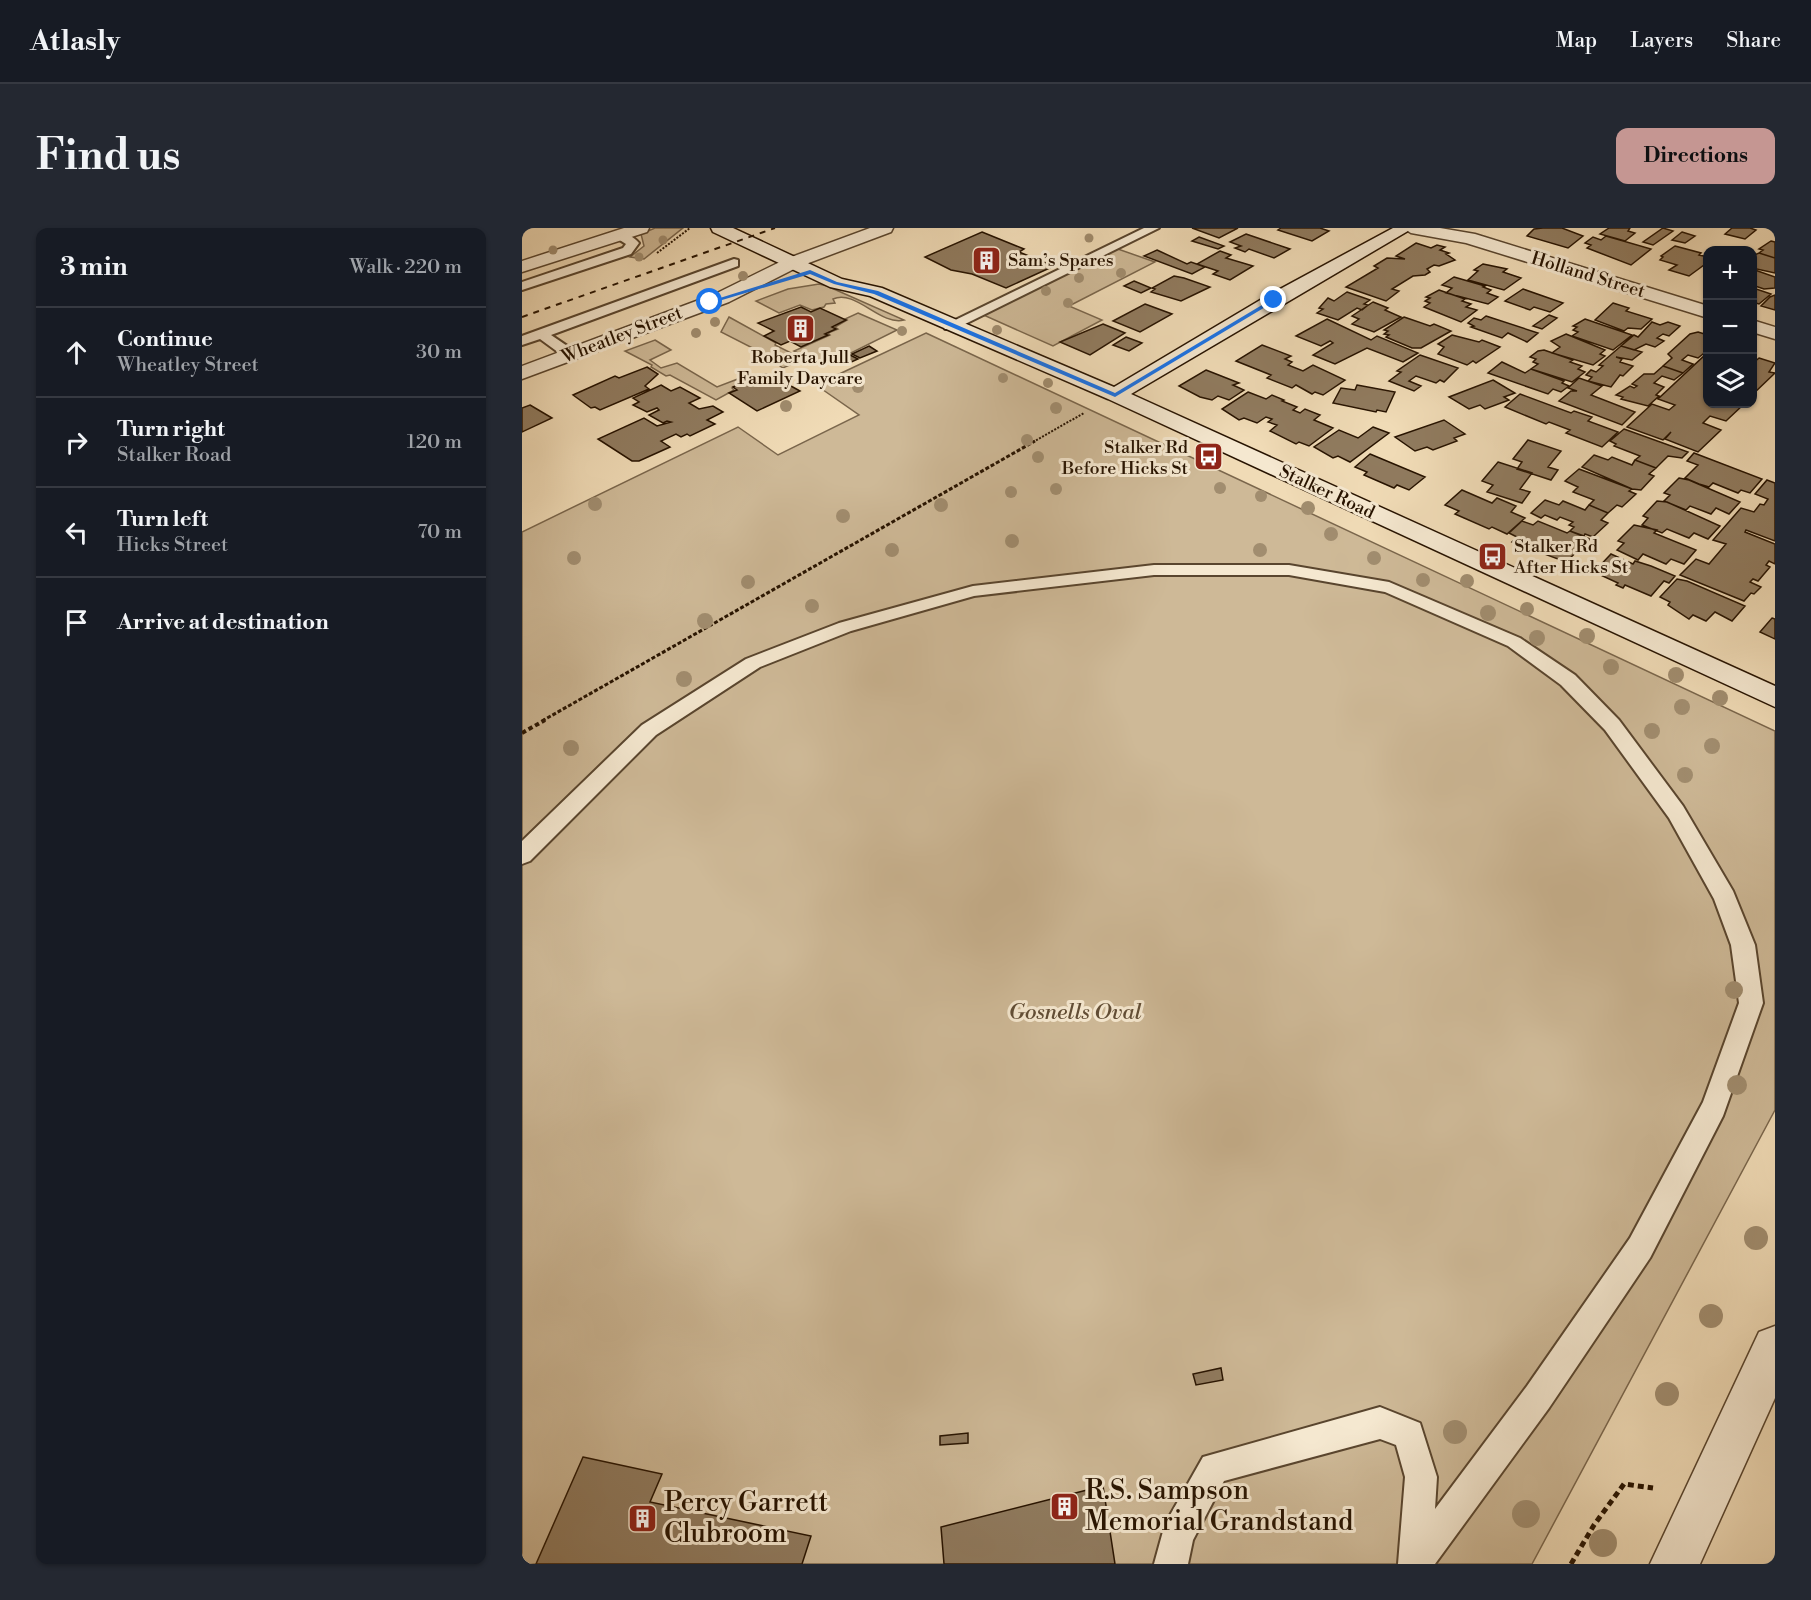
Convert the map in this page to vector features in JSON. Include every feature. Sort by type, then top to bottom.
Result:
[{"type":"main road","points":[[522,267],[640,228]]},
{"type":"main road","name":"Stalker Road","points":[[719,228],[836,283],[876,292],[950,326],[1115,395],[1775,697]]},
{"type":"main road","name":"Stalker Road","points":[[756,228],[824,257],[857,275],[876,292]]},
{"type":"main road","points":[[1115,395],[1274,300],[1405,228]]},
{"type":"main road","name":"Holland Street","points":[[1411,228],[1468,238],[1703,311]]},
{"type":"main road","name":"Holland Street","points":[[1450,228],[1468,238]]},
{"type":"main road","name":"Wheatley Street","points":[[522,372],[571,355],[709,288],[792,263],[824,257],[894,230]]},
{"type":"main road","name":"Wheatley Street","points":[[709,288],[810,272],[824,257]]},
{"type":"main road","points":[[1757,328],[1775,333]]},
{"type":"main road","points":[[1675,1564],[1775,1348]]},
{"type":"lane","points":[[950,326],[1153,228]]},
{"type":"lane","points":[[522,286],[627,251],[633,243],[619,235]]},
{"type":"lane","points":[[522,341],[709,288],[734,263]]},
{"type":"lane","points":[[542,334],[571,355]]},
{"type":"lane","points":[[522,855],[649,730],[753,663],[845,627],[974,591],[1154,570],[1289,570],[1389,587],[1514,642],[1568,680],[1612,725],[1669,802],[1725,897],[1743,945],[1751,1003],[1714,1107],[1640,1248],[1538,1397],[1415,1564]]},
{"type":"lane","points":[[1171,1564],[1177,1536],[1214,1468],[1380,1423],[1409,1434],[1421,1478],[1415,1564]]},
{"type":"path","points":[[522,733],[1115,395]]},
{"type":"path","points":[[1571,1564],[1594,1525],[1624,1484],[1653,1488]]},
{"type":"green space","points":[[655,228],[683,228],[644,259],[630,257],[644,246],[641,234]]},
{"type":"green space","points":[[1115,248],[1155,262],[1069,306],[1102,320],[1053,346],[979,313]]},
{"type":"green space","points":[[819,284],[904,320],[886,318],[859,303],[842,297],[833,299],[835,303],[826,304],[824,307],[812,310],[800,305],[779,313],[756,301],[788,289]]},
{"type":"green space","points":[[858,313],[897,330],[851,353],[844,351],[817,363],[794,351],[830,335],[828,333],[838,329],[835,327],[847,320],[845,319]]},
{"type":"green space","points":[[729,317],[803,359],[783,368],[778,361],[721,332]]},
{"type":"green space","name":"Gosnells Oval","points":[[926,333],[1775,731],[1775,1110],[1532,1564],[522,1564],[522,532],[738,427],[778,455],[859,415],[816,385]]},
{"type":"green space","points":[[655,340],[671,350],[650,360],[661,368],[677,363],[717,387],[743,377],[740,381],[743,383],[716,400],[670,375],[666,376],[651,367],[652,365],[625,351]]},
{"type":"building","points":[[1192,228],[1238,228],[1219,238]]},
{"type":"building","points":[[1281,228],[1320,228],[1329,231],[1312,241],[1278,230]]},
{"type":"building","points":[[1562,228],[1583,236],[1568,248],[1527,236],[1534,229]]},
{"type":"building","points":[[1609,228],[1630,228],[1628,231],[1635,233],[1625,241],[1600,234]]},
{"type":"building","points":[[1663,228],[1673,231],[1653,245],[1643,242]]},
{"type":"building","points":[[1732,228],[1756,230],[1745,239],[1725,234]]},
{"type":"building","name":"Sam’s Spares","points":[[982,232],[1024,249],[1019,252],[1054,266],[1006,288],[972,274],[951,270],[925,257]]},
{"type":"building","points":[[1682,232],[1695,236],[1685,243],[1672,240]]},
{"type":"building","points":[[1246,234],[1290,249],[1274,258],[1249,249],[1245,252],[1235,248],[1241,246],[1230,242]]},
{"type":"building","points":[[1606,236],[1651,249],[1631,265],[1587,248],[1591,245],[1585,243],[1593,237],[1601,240]]},
{"type":"building","points":[[1199,237],[1224,246],[1218,249],[1192,241]]},
{"type":"building","points":[[1771,241],[1775,242],[1775,258],[1759,253],[1763,250],[1759,249]]},
{"type":"building","points":[[1416,243],[1431,248],[1437,245],[1445,247],[1440,250],[1449,253],[1446,254],[1455,260],[1439,266],[1434,265],[1427,269],[1430,272],[1425,275],[1413,276],[1392,289],[1399,291],[1386,301],[1346,287],[1378,268],[1374,266],[1387,258],[1405,259],[1396,256]]},
{"type":"building","points":[[1675,246],[1701,253],[1699,255],[1703,256],[1703,266],[1689,276],[1669,270],[1677,265],[1660,260],[1663,257],[1661,256]]},
{"type":"building","points":[[1157,250],[1187,264],[1191,262],[1205,267],[1192,274],[1144,256]]},
{"type":"building","points":[[1220,251],[1231,255],[1226,258],[1253,266],[1230,280],[1213,274],[1218,271],[1197,264]]},
{"type":"building","points":[[1757,254],[1775,258],[1775,273],[1757,269]]},
{"type":"building","points":[[1483,264],[1507,269],[1503,272],[1521,278],[1504,290],[1468,280],[1478,271],[1474,270]]},
{"type":"building","points":[[1757,271],[1775,277],[1775,288],[1764,289],[1757,287]]},
{"type":"building","points":[[1174,276],[1210,287],[1181,301],[1151,292],[1155,289],[1152,288]]},
{"type":"building","points":[[1454,277],[1485,286],[1483,287],[1491,290],[1487,293],[1498,297],[1488,304],[1446,293],[1452,288],[1442,285]]},
{"type":"building","points":[[1134,281],[1151,288],[1141,293],[1124,286]]},
{"type":"building","points":[[1523,289],[1563,303],[1550,312],[1534,307],[1530,310],[1505,301]]},
{"type":"building","points":[[1757,289],[1771,294],[1757,303]]},
{"type":"building","points":[[1439,290],[1465,299],[1462,301],[1471,304],[1466,307],[1477,310],[1461,322],[1424,307],[1430,303],[1425,301],[1430,298],[1426,297]]},
{"type":"building","points":[[1347,292],[1370,300],[1364,304],[1368,305],[1362,310],[1357,308],[1338,320],[1317,313],[1323,309],[1319,308],[1328,298],[1334,301]]},
{"type":"building","points":[[1775,295],[1775,310],[1761,306],[1770,297]]},
{"type":"building","points":[[1373,302],[1401,317],[1374,332],[1352,324],[1359,319],[1352,316]]},
{"type":"building","points":[[1613,303],[1629,308],[1626,311],[1652,319],[1641,329],[1628,328],[1624,331],[1595,320]]},
{"type":"building","points":[[1145,304],[1172,314],[1140,332],[1113,321]]},
{"type":"building","name":"Roberta Jull Family Daycare","points":[[801,307],[811,312],[820,308],[846,320],[832,327],[836,329],[825,334],[828,335],[801,347],[790,341],[781,345],[764,336],[774,331],[758,323]]},
{"type":"building","points":[[1549,315],[1557,318],[1542,329],[1533,326]]},
{"type":"building","points":[[1486,316],[1538,333],[1527,342],[1508,333],[1502,338],[1471,327],[1474,326],[1468,323],[1474,318],[1481,320]]},
{"type":"building","points":[[1404,317],[1430,326],[1434,324],[1451,331],[1421,348],[1412,348],[1384,334],[1388,331],[1384,330]]},
{"type":"building","points":[[1327,319],[1371,340],[1377,336],[1418,353],[1403,362],[1367,348],[1335,364],[1313,355],[1333,343],[1330,341],[1321,346],[1296,336]]},
{"type":"building","points":[[1585,319],[1632,335],[1613,350],[1572,336],[1578,332],[1573,330],[1577,327],[1573,326]]},
{"type":"building","points":[[1652,322],[1660,325],[1668,322],[1680,326],[1669,336],[1663,334],[1657,338],[1664,341],[1655,347],[1646,344],[1634,350],[1621,346],[1634,335],[1638,337]]},
{"type":"building","points":[[1103,324],[1125,333],[1090,355],[1060,342]]},
{"type":"building","points":[[1566,334],[1605,350],[1600,354],[1605,356],[1593,365],[1552,353],[1560,347],[1551,341]]},
{"type":"building","points":[[1690,334],[1703,334],[1703,354],[1698,358],[1688,355],[1682,360],[1693,364],[1683,373],[1663,366],[1672,358],[1668,354]]},
{"type":"building","points":[[1452,335],[1479,342],[1482,340],[1500,347],[1476,363],[1473,361],[1467,365],[1438,354],[1444,347],[1438,344]]},
{"type":"building","points":[[1126,337],[1142,343],[1129,351],[1113,345]]},
{"type":"building","points":[[1262,345],[1291,356],[1285,359],[1292,362],[1288,365],[1303,371],[1313,365],[1345,380],[1323,395],[1315,392],[1312,394],[1296,385],[1292,388],[1267,378],[1271,375],[1236,361]]},
{"type":"building","points":[[869,346],[877,351],[860,358],[852,354]]},
{"type":"building","points":[[1621,346],[1642,352],[1632,360],[1616,357],[1622,359],[1620,362],[1633,366],[1623,376],[1620,375],[1611,387],[1588,381],[1592,377],[1586,375],[1591,370],[1596,372],[1603,366],[1599,365]]},
{"type":"building","points":[[1544,350],[1573,360],[1570,362],[1582,366],[1578,369],[1585,372],[1572,382],[1531,369],[1538,364],[1533,362],[1536,359],[1530,357]]},
{"type":"building","points":[[844,352],[858,359],[847,364],[834,357]]},
{"type":"building","points":[[1420,355],[1458,368],[1444,382],[1440,380],[1436,383],[1416,376],[1409,381],[1421,386],[1414,391],[1389,381],[1401,372],[1397,371]]},
{"type":"building","points":[[1703,357],[1703,408],[1740,408],[1726,421],[1710,416],[1703,423],[1721,430],[1698,452],[1665,439],[1671,432],[1663,440],[1627,427],[1652,404],[1669,410],[1675,405],[1658,399]]},
{"type":"building","points":[[1759,358],[1775,363],[1769,372],[1775,373],[1757,390],[1757,360]]},
{"type":"building","points":[[1502,362],[1525,373],[1531,369],[1564,381],[1562,383],[1569,386],[1561,392],[1553,389],[1548,394],[1488,373]]},
{"type":"building","points":[[1663,366],[1683,373],[1674,380],[1662,376],[1654,383],[1664,387],[1656,395],[1659,396],[1648,406],[1621,399],[1623,397],[1616,395],[1630,386],[1634,388],[1637,386],[1632,384],[1644,374],[1654,374]]},
{"type":"building","points":[[647,367],[658,374],[645,386],[649,389],[600,410],[595,407],[591,408],[573,395],[615,376],[619,378]]},
{"type":"building","points":[[1206,370],[1239,383],[1233,385],[1244,390],[1229,400],[1218,396],[1212,400],[1200,397],[1179,386]]},
{"type":"building","points":[[764,374],[771,375],[800,391],[757,411],[729,393],[737,390],[733,387]]},
{"type":"building","points":[[1579,378],[1602,386],[1591,395],[1635,412],[1622,425],[1559,401],[1571,391],[1577,391],[1568,388]]},
{"type":"building","points":[[1493,380],[1515,393],[1504,397],[1509,400],[1485,409],[1480,405],[1469,409],[1449,397]]},
{"type":"building","points":[[661,385],[671,391],[680,387],[700,398],[689,403],[699,409],[713,406],[723,412],[707,420],[715,424],[690,436],[687,434],[681,437],[676,434],[661,441],[670,447],[639,461],[632,461],[598,439],[644,418],[657,426],[671,422],[663,423],[649,415],[659,410],[657,408],[647,412],[633,405],[639,402],[633,398]]},
{"type":"building","points":[[1357,385],[1395,392],[1386,412],[1333,403],[1341,388],[1355,390]]},
{"type":"building","points":[[1248,392],[1266,399],[1272,395],[1297,407],[1293,410],[1300,413],[1305,409],[1320,415],[1314,420],[1333,428],[1309,446],[1299,442],[1296,444],[1270,431],[1277,425],[1268,422],[1272,419],[1266,417],[1257,423],[1244,418],[1239,420],[1222,409]]},
{"type":"building","points":[[1520,394],[1571,413],[1574,411],[1592,417],[1588,421],[1618,432],[1602,447],[1566,433],[1570,430],[1549,422],[1546,424],[1505,407]]},
{"type":"building","points":[[530,405],[552,418],[522,432],[522,408]]},
{"type":"building","points":[[1444,420],[1465,434],[1454,438],[1457,441],[1433,450],[1427,447],[1415,451],[1395,437]]},
{"type":"building","points":[[1373,427],[1389,433],[1350,462],[1338,456],[1333,458],[1314,447],[1339,430],[1358,438]]},
{"type":"building","points":[[1624,429],[1688,452],[1682,458],[1668,456],[1656,468],[1635,460],[1640,456],[1614,446],[1616,444],[1610,441]]},
{"type":"building","points":[[1528,440],[1561,451],[1548,467],[1558,470],[1551,480],[1517,469],[1522,462],[1513,459]]},
{"type":"building","points":[[1694,453],[1762,479],[1750,493],[1741,490],[1738,493],[1713,483],[1709,487],[1699,484],[1685,478],[1698,465],[1687,461]]},
{"type":"building","points":[[1370,454],[1425,477],[1409,490],[1397,485],[1394,488],[1364,475],[1367,472],[1355,467]]},
{"type":"building","points":[[1594,455],[1608,460],[1612,457],[1632,465],[1635,460],[1656,468],[1649,474],[1654,476],[1641,490],[1632,489],[1582,467]]},
{"type":"building","points":[[1498,462],[1532,473],[1520,489],[1530,492],[1522,503],[1487,492],[1493,485],[1482,481]]},
{"type":"building","points":[[1579,469],[1632,489],[1629,491],[1636,494],[1622,507],[1617,505],[1608,513],[1589,505],[1594,500],[1573,492],[1578,487],[1565,481]]},
{"type":"building","points":[[1679,478],[1689,480],[1740,502],[1729,514],[1716,508],[1711,514],[1690,506],[1686,510],[1664,501],[1670,495],[1664,493]]},
{"type":"building","points":[[1767,480],[1775,483],[1775,541],[1746,530],[1745,532],[1775,544],[1775,564],[1769,561],[1766,565],[1770,567],[1758,581],[1753,579],[1750,582],[1761,587],[1744,601],[1680,575],[1696,559],[1709,564],[1726,544],[1713,540],[1741,508],[1754,512],[1760,504],[1764,505],[1768,499],[1755,494]]},
{"type":"building","points":[[1462,490],[1492,503],[1497,498],[1516,506],[1511,512],[1525,518],[1507,534],[1455,514],[1459,511],[1445,505]]},
{"type":"building","points":[[1545,500],[1559,505],[1563,501],[1585,510],[1589,505],[1608,513],[1601,520],[1608,523],[1593,537],[1570,531],[1574,527],[1569,525],[1573,522],[1560,517],[1557,520],[1545,515],[1541,518],[1531,513]]},
{"type":"building","points":[[1657,501],[1667,502],[1720,526],[1708,539],[1694,533],[1689,538],[1667,529],[1662,533],[1642,525],[1648,518],[1643,516]]},
{"type":"building","points":[[1522,521],[1533,525],[1538,521],[1567,533],[1570,531],[1590,539],[1566,562],[1512,542],[1517,537],[1509,533]]},
{"type":"building","points":[[1634,525],[1657,530],[1654,533],[1696,550],[1684,564],[1671,559],[1666,564],[1643,554],[1638,560],[1617,550],[1624,543],[1618,541]]},
{"type":"building","points":[[1611,554],[1633,564],[1635,561],[1675,576],[1669,583],[1664,581],[1651,596],[1625,585],[1623,588],[1616,585],[1618,583],[1594,572]]},
{"type":"building","points":[[1677,579],[1687,581],[1745,606],[1732,621],[1715,612],[1706,621],[1693,615],[1689,619],[1668,605],[1670,602],[1660,597]]},
{"type":"building","points":[[1772,618],[1775,619],[1775,639],[1760,632]]},
{"type":"building","points":[[1221,1368],[1223,1380],[1196,1385],[1193,1374]]},
{"type":"building","points":[[968,1433],[968,1443],[940,1445],[940,1436]]},
{"type":"building","name":"Percy Garrett Clubroom","points":[[583,1457],[662,1474],[650,1502],[811,1536],[802,1564],[536,1564]]},
{"type":"building","name":"R.S. Sampson Memorial Grandstand","points":[[1103,1486],[1115,1564],[944,1564],[941,1527]]},
{"type":"railway","points":[[522,317],[775,228]]},
{"type":"place","name":"Sam’s Spares","points":[[987,260]]},
{"type":"place","name":"Roberta Jull Family Daycare","points":[[800,328]]},
{"type":"place","name":"Stalker Rd Before Hicks St","points":[[1209,457]]},
{"type":"place","name":"Stalker Rd After Hicks St","points":[[1493,556]]},
{"type":"place","name":"R.S. Sampson Memorial Grandstand","points":[[1064,1507]]},
{"type":"place","name":"Percy Garrett Clubroom","points":[[643,1519]]},
{"type":"route","points":[[710,302],[810,272],[836,283],[876,292],[950,326],[1115,395],[1274,300]]}]
